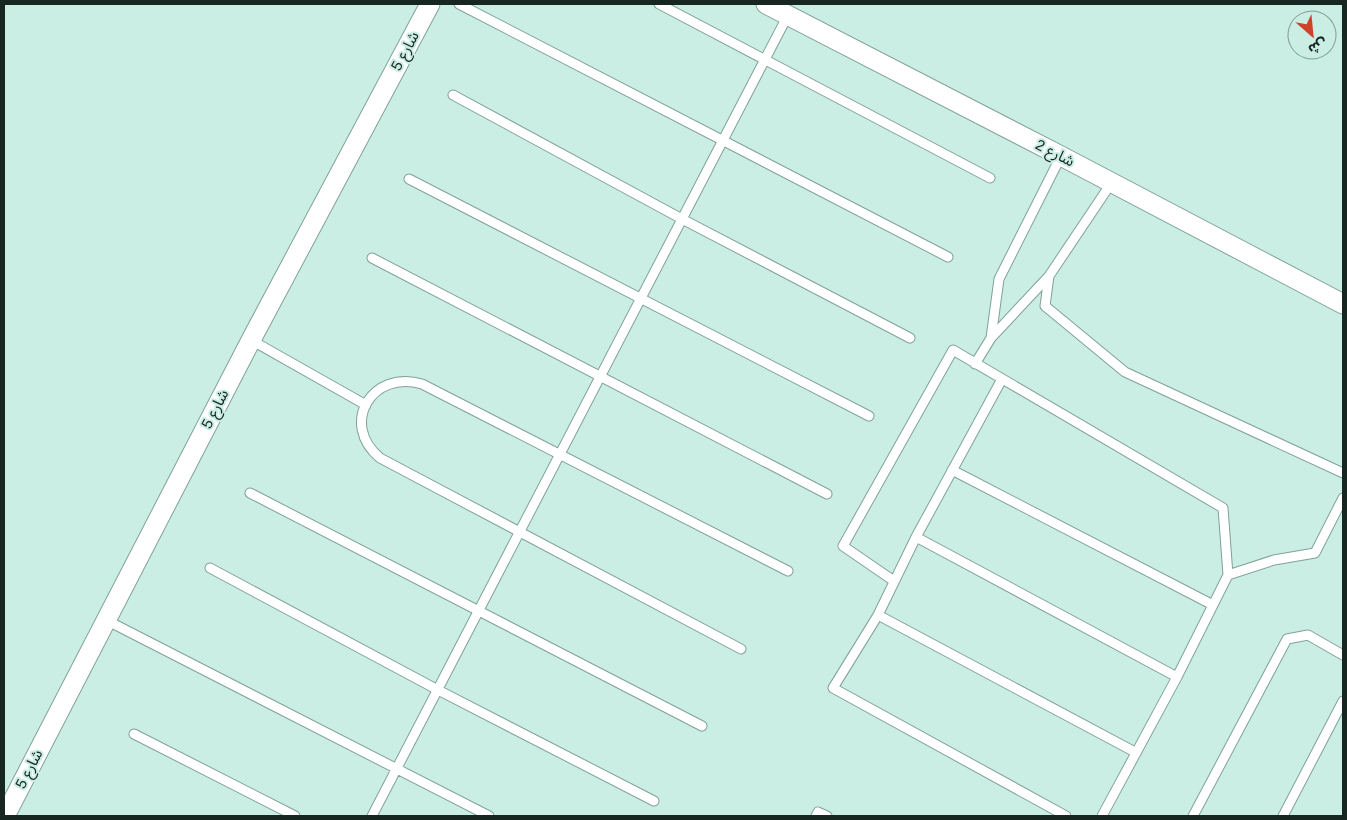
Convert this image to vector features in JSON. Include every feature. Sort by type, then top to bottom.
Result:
[{"type":"street","name":"شارع 5","points":[[5,816],[251,340],[430,4]]},
{"type":"street","name":"شارع 2","points":[[766,4],[1112,182],[1343,304]]},
{"type":"lane","points":[[459,4],[948,257]]},
{"type":"lane","points":[[659,4],[990,178]]},
{"type":"lane","points":[[372,816],[788,15]]},
{"type":"lane","points":[[453,94],[682,219],[910,338]]},
{"type":"lane","points":[[991,338],[999,278],[1061,156]]},
{"type":"lane","points":[[409,179],[869,416]]},
{"type":"lane","points":[[976,364],[991,338],[1049,276],[1112,182]]},
{"type":"lane","points":[[372,258],[827,494]]},
{"type":"lane","points":[[1049,276],[1046,306],[1125,372],[1343,473]]},
{"type":"lane","points":[[251,340],[366,405]]},
{"type":"lane","points":[[894,582],[843,546],[953,350],[1223,508],[1228,575],[1177,677],[1102,816]]},
{"type":"lane","points":[[1002,379],[916,537],[878,615],[833,688],[1066,816]]},
{"type":"lane","points":[[741,649],[380,458],[372,452],[363,434],[362,424],[366,405],[372,396],[385,386],[400,381],[412,381],[422,384],[788,571]]},
{"type":"lane","points":[[952,470],[1213,605]]},
{"type":"lane","points":[[250,493],[702,726]]},
{"type":"lane","points":[[1228,575],[1274,560],[1315,553],[1343,498]]},
{"type":"lane","points":[[916,537],[1177,677]]},
{"type":"lane","points":[[210,568],[438,690],[654,802]]},
{"type":"lane","points":[[878,615],[1136,752]]},
{"type":"lane","points":[[106,620],[490,816]]},
{"type":"lane","points":[[1193,816],[1287,639],[1308,635],[1343,655]]},
{"type":"lane","points":[[1283,816],[1343,701]]},
{"type":"lane","points":[[134,734],[295,816]]},
{"type":"lane","points":[[816,816],[818,812],[827,816]]}]
